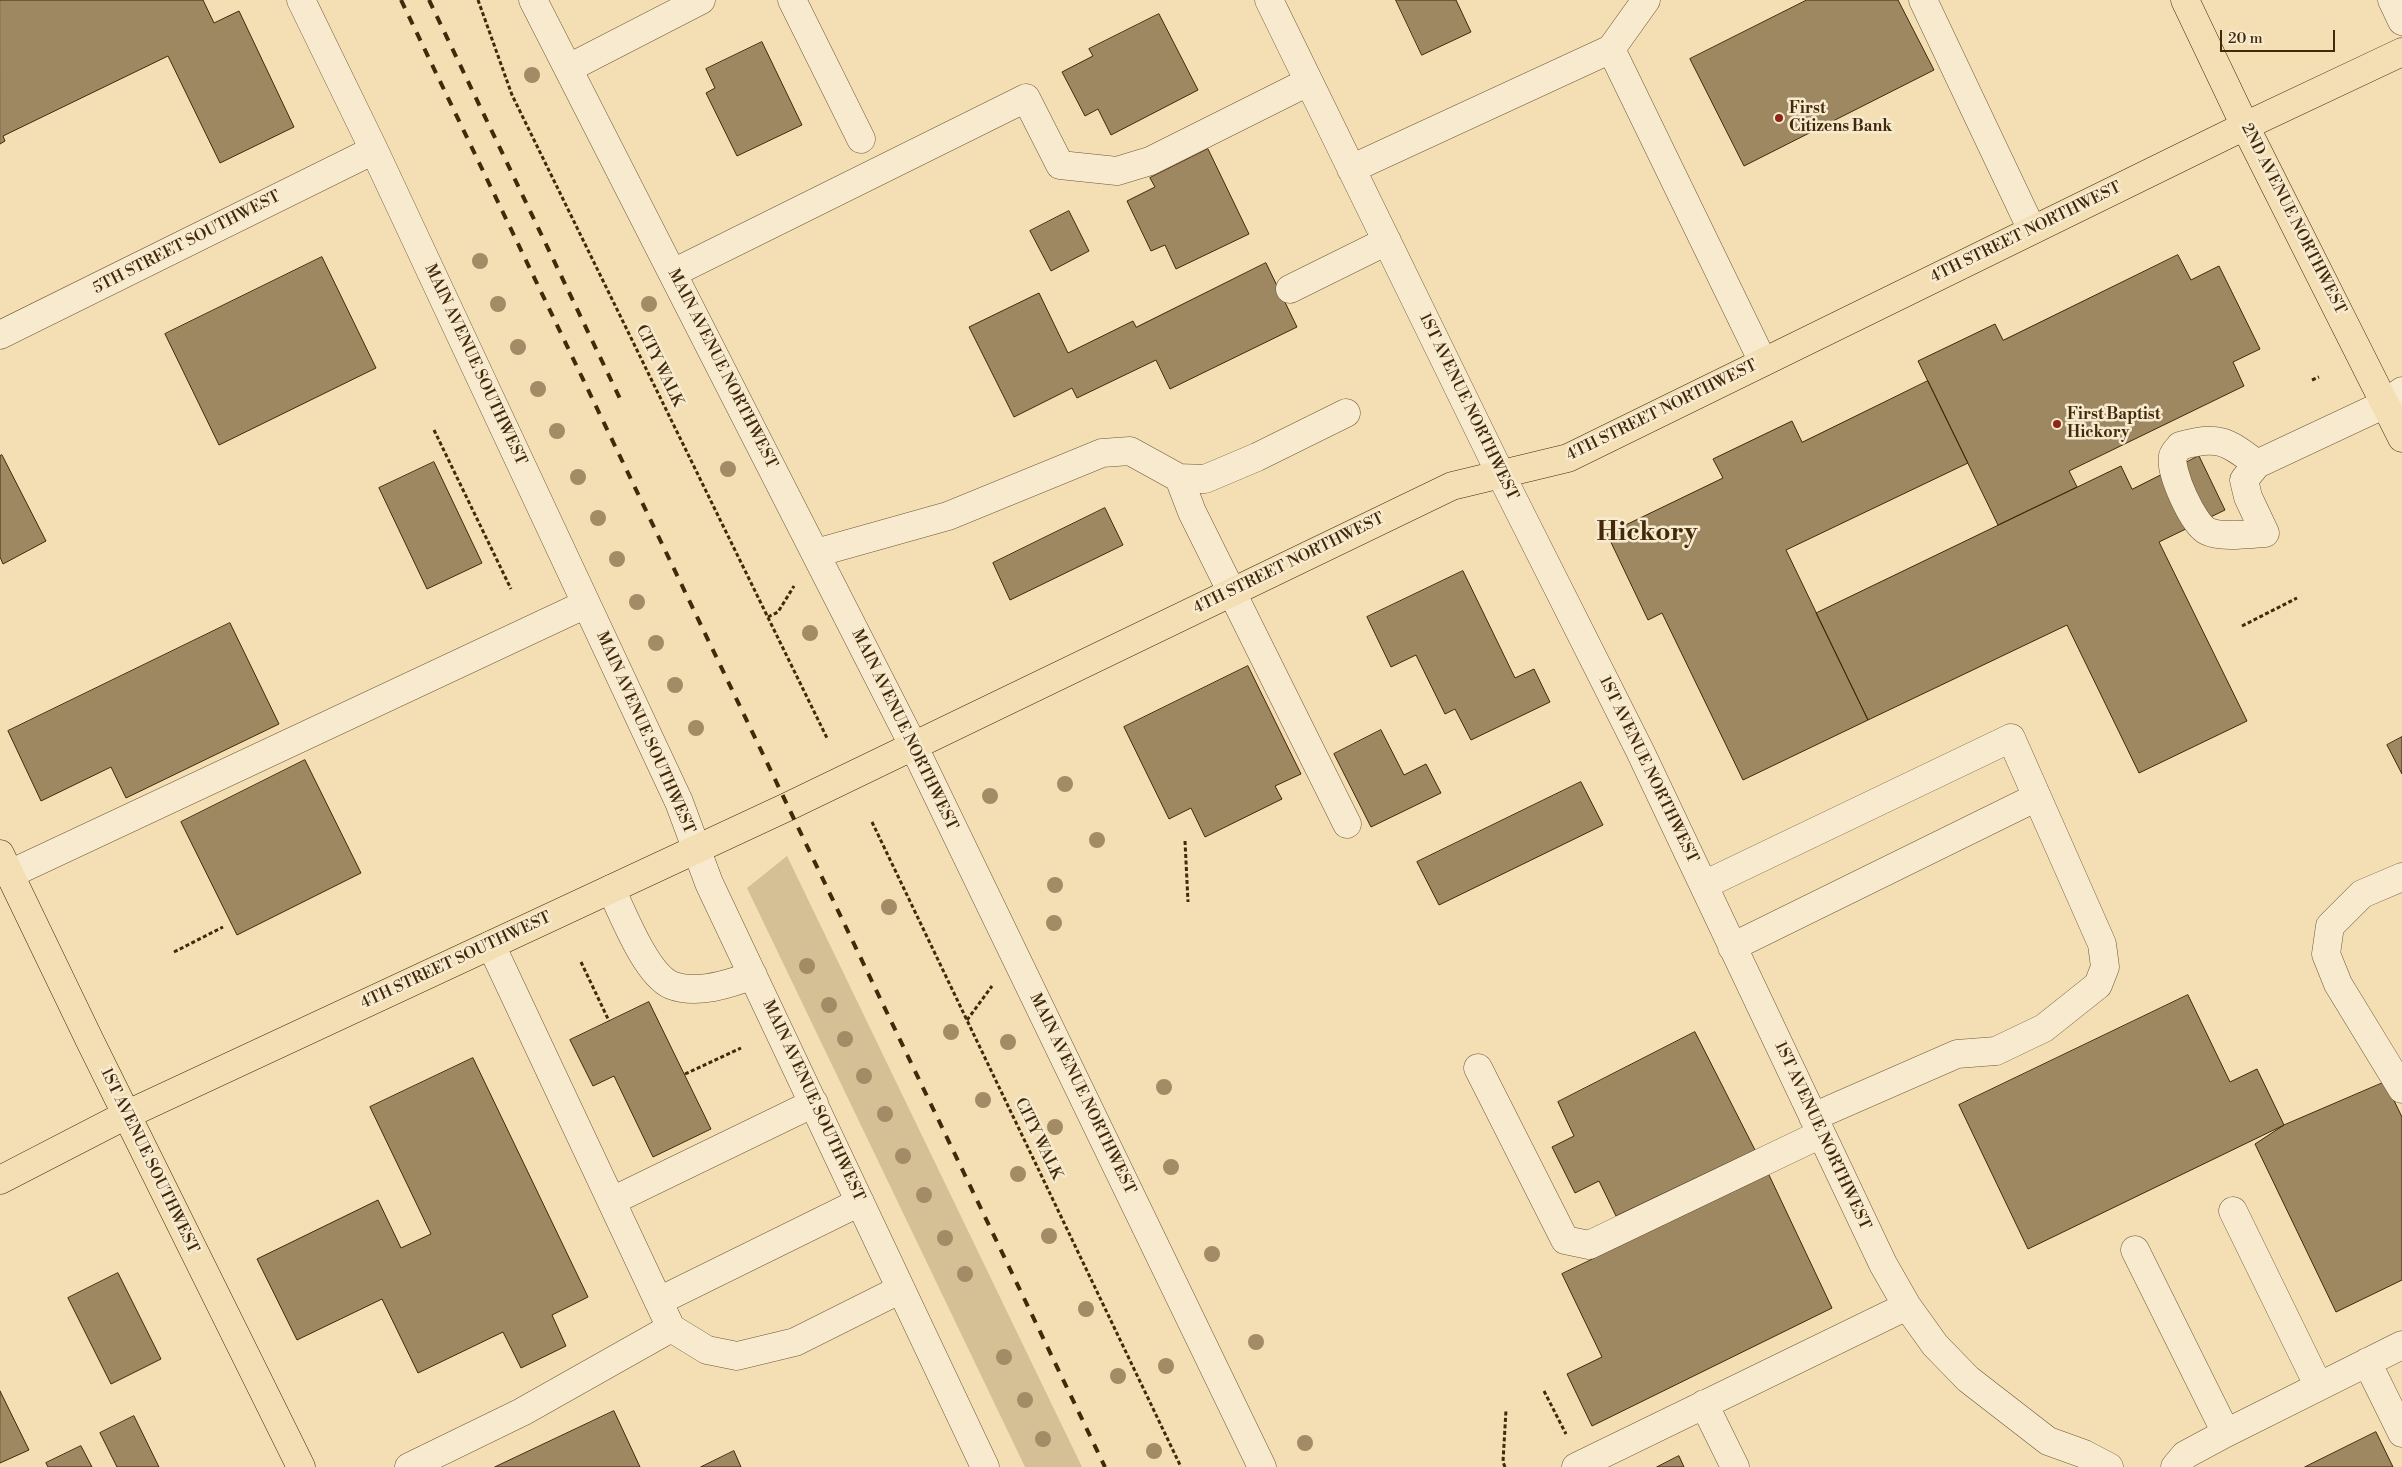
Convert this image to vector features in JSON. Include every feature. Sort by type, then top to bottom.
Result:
[{"type":"main road","name":"2ND AVENUE NORTHWEST","points":[[2185,0],[2245,126],[2394,397],[2402,438]]},
{"type":"main road","name":"4TH STREET NORTHWEST","points":[[913,745],[1452,486],[1568,458],[2245,126],[2402,52]]},
{"type":"main road","name":"4TH STREET SOUTHWEST","points":[[0,1180],[126,1115],[611,889],[913,745]]},
{"type":"main road","name":"1ST AVENUE SOUTHWEST","points":[[5,864],[126,1115],[301,1467]]},
{"type":"street","name":"MAIN AVENUE SOUTHWEST","points":[[301,0],[374,150],[679,802],[709,883],[985,1467]]},
{"type":"street","name":"MAIN AVENUE NORTHWEST","points":[[533,0],[913,745],[1262,1467]]},
{"type":"street","points":[[569,68],[701,0]]},
{"type":"street","points":[[792,0],[861,139]]},
{"type":"street","name":"1ST AVENUE NORTHWEST","points":[[1269,0],[1501,474],[1640,751],[1883,1264],[1906,1306],[1935,1344],[1968,1379],[2048,1441],[2084,1454],[2109,1467]]},
{"type":"street","points":[[1351,169],[1611,49],[1646,0]]},
{"type":"street","points":[[1923,0],[2032,230]]},
{"type":"street","points":[[2392,0],[2402,21]]},
{"type":"street","points":[[1611,49],[1763,362]]},
{"type":"street","points":[[673,273],[1026,98],[1060,164],[1117,171],[1150,161],[1308,82]]},
{"type":"street","name":"5TH STREET SOUTHWEST","points":[[0,335],[374,150]]},
{"type":"street","points":[[1290,289],[1387,241]]},
{"type":"street","points":[[2257,464],[2230,444],[2200,440],[2180,446],[2173,456],[2174,474],[2195,518],[2207,531],[2228,535],[2265,533],[2248,497],[2244,480],[2257,464],[2394,397]]},
{"type":"street","points":[[816,553],[948,516],[1102,453],[1130,452],[1178,478],[1205,479],[1257,457],[1346,413]]},
{"type":"street","points":[[1178,478],[1192,512],[1348,824]]},
{"type":"street","points":[[5,864],[586,604]]},
{"type":"street","points":[[1478,1068],[1565,1240],[1589,1245],[1957,1054],[1996,1051],[2044,1028],[2098,985],[2106,967],[2102,944],[2011,738],[1704,885]]},
{"type":"street","points":[[1732,947],[2037,797]]},
{"type":"street","points":[[2402,877],[2362,894],[2330,926],[2326,954],[2338,984],[2402,1089]]},
{"type":"street","points":[[611,889],[648,964],[671,985],[698,989],[724,986],[753,975]]},
{"type":"street","points":[[491,945],[671,1328],[707,1350],[737,1356],[795,1342],[902,1288]]},
{"type":"street","points":[[612,1201],[814,1103]]},
{"type":"street","points":[[659,1302],[860,1202]]},
{"type":"street","points":[[2233,1211],[2318,1386]]},
{"type":"street","points":[[2135,1250],[2226,1433]]},
{"type":"street","points":[[1573,1455],[1704,1404],[1906,1306]]},
{"type":"street","points":[[409,1467],[522,1412],[671,1328]]},
{"type":"street","points":[[2175,1467],[2185,1455],[2402,1345]]},
{"type":"street","points":[[2367,1362],[2402,1433]]},
{"type":"street","points":[[1704,1404],[1735,1467]]},
{"type":"path","name":"CITY WALK","points":[[478,0],[512,95],[827,738]]},
{"type":"path","points":[[2312,380],[2319,377]]},
{"type":"path","points":[[434,430],[511,589]]},
{"type":"path","points":[[2242,626],[2296,598]]},
{"type":"path","name":"CITY WALK","points":[[872,822],[1181,1467]]},
{"type":"path","points":[[1185,841],[1188,902]]},
{"type":"path","points":[[174,952],[223,928]]},
{"type":"path","points":[[581,962],[609,1021]]},
{"type":"path","points":[[685,1074],[741,1048]]},
{"type":"path","points":[[1544,1390],[1573,1455]]},
{"type":"path","points":[[1505,1467],[1503,1462],[1506,1410]]},
{"type":"shaded area","points":[[787,856],[1082,1467],[1025,1467],[747,888]]},
{"type":"building","points":[[0,0],[203,0],[214,23],[239,11],[294,127],[220,163],[168,56],[3,136],[5,141],[0,144]]},
{"type":"building","points":[[1396,0],[1456,0],[1471,32],[1422,55]]},
{"type":"building","name":"First Citizens Bank","points":[[1807,0],[1898,0],[1934,70],[1744,166],[1690,59]]},
{"type":"building","points":[[1159,14],[1198,90],[1111,135],[1098,109],[1085,116],[1062,72],[1093,56],[1089,49]]},
{"type":"building","points":[[762,42],[802,125],[737,156],[706,93],[715,88],[706,69]]},
{"type":"building","points":[[1208,149],[1249,234],[1176,269],[1165,245],[1151,251],[1127,201],[1155,187],[1150,178]]},
{"type":"building","points":[[1069,211],[1089,251],[1051,271],[1030,231]]},
{"type":"building","name":"First Baptist Hickory","points":[[2178,255],[2191,280],[2219,266],[2260,349],[2233,362],[2244,386],[2069,471],[2077,487],[1998,525],[1918,361],[1995,324],[2003,340]]},
{"type":"building","points":[[322,257],[376,368],[219,445],[165,334]]},
{"type":"building","points":[[1266,263],[1297,327],[1170,389],[1156,360],[1077,398],[1072,388],[1014,417],[969,327],[1039,293],[1068,353],[1133,321],[1136,327]]},
{"type":"building","points":[[1928,381],[1968,463],[1786,550],[1868,720],[1743,780],[1662,613],[1648,620],[1607,534],[1723,478],[1713,459],[1792,421],[1802,442]]},
{"type":"building","points":[[2,455],[46,541],[3,564],[0,557],[0,456]]},
{"type":"building","points":[[2199,456],[2225,510],[2159,542],[2247,721],[2139,773],[2067,625],[1868,720],[1816,613],[2121,466],[2132,489]]},
{"type":"building","points":[[434,462],[482,563],[427,589],[379,488]]},
{"type":"building","points":[[1105,508],[1123,545],[1010,600],[993,563]]},
{"type":"building","points":[[1463,571],[1515,678],[1534,669],[1550,702],[1471,740],[1455,709],[1445,714],[1416,655],[1391,667],[1367,617]]},
{"type":"building","points":[[230,623],[279,724],[126,798],[111,767],[41,801],[8,731]]},
{"type":"building","points":[[1248,666],[1301,774],[1275,786],[1282,799],[1205,837],[1191,808],[1169,819],[1124,727]]},
{"type":"building","points":[[1381,730],[1404,775],[1426,764],[1441,793],[1371,827],[1334,754]]},
{"type":"building","points":[[2402,737],[2402,774],[2387,745]]},
{"type":"building","points":[[305,760],[361,873],[237,935],[181,822]]},
{"type":"building","points":[[1581,782],[1603,825],[1439,905],[1417,862]]},
{"type":"building","points":[[2188,995],[2230,1082],[2257,1069],[2284,1125],[2028,1249],[1959,1105]]},
{"type":"building","points":[[649,1002],[711,1129],[653,1157],[614,1076],[593,1086],[570,1040]]},
{"type":"building","points":[[1695,1032],[1755,1150],[1616,1216],[1599,1181],[1575,1193],[1552,1147],[1574,1136],[1558,1102]]},
{"type":"building","points":[[473,1058],[588,1297],[552,1315],[566,1346],[521,1368],[503,1332],[418,1373],[382,1299],[297,1340],[257,1259],[378,1200],[401,1248],[431,1234],[370,1107]]},
{"type":"building","points":[[2385,1082],[2402,1117],[2402,1280],[2336,1312],[2255,1144],[2284,1125]]},
{"type":"building","points":[[1769,1175],[1832,1308],[1592,1426],[1567,1374],[1602,1357],[1562,1274]]},
{"type":"building","points":[[118,1273],[161,1359],[111,1384],[68,1298]]},
{"type":"building","points":[[0,1391],[29,1450],[0,1463]]},
{"type":"building","points":[[614,1411],[640,1467],[495,1467]]},
{"type":"building","points":[[134,1416],[159,1467],[117,1467],[100,1433]]},
{"type":"building","points":[[2376,1432],[2393,1467],[2305,1467]]},
{"type":"building","points":[[81,1446],[92,1467],[48,1467],[46,1463]]},
{"type":"building","points":[[734,1451],[741,1467],[701,1467]]},
{"type":"building","points":[[1679,1456],[1684,1467],[1657,1467]]},
{"type":"railway","points":[[401,0],[1105,1467]]},
{"type":"railway","points":[[429,0],[623,405]]},
{"type":"place","name":"First Citizens Bank","points":[[1779,118]]},
{"type":"place","name":"First Baptist Hickory","points":[[2057,424]]},
{"type":"district","name":"Hickory","points":[[1647,534]]}]
